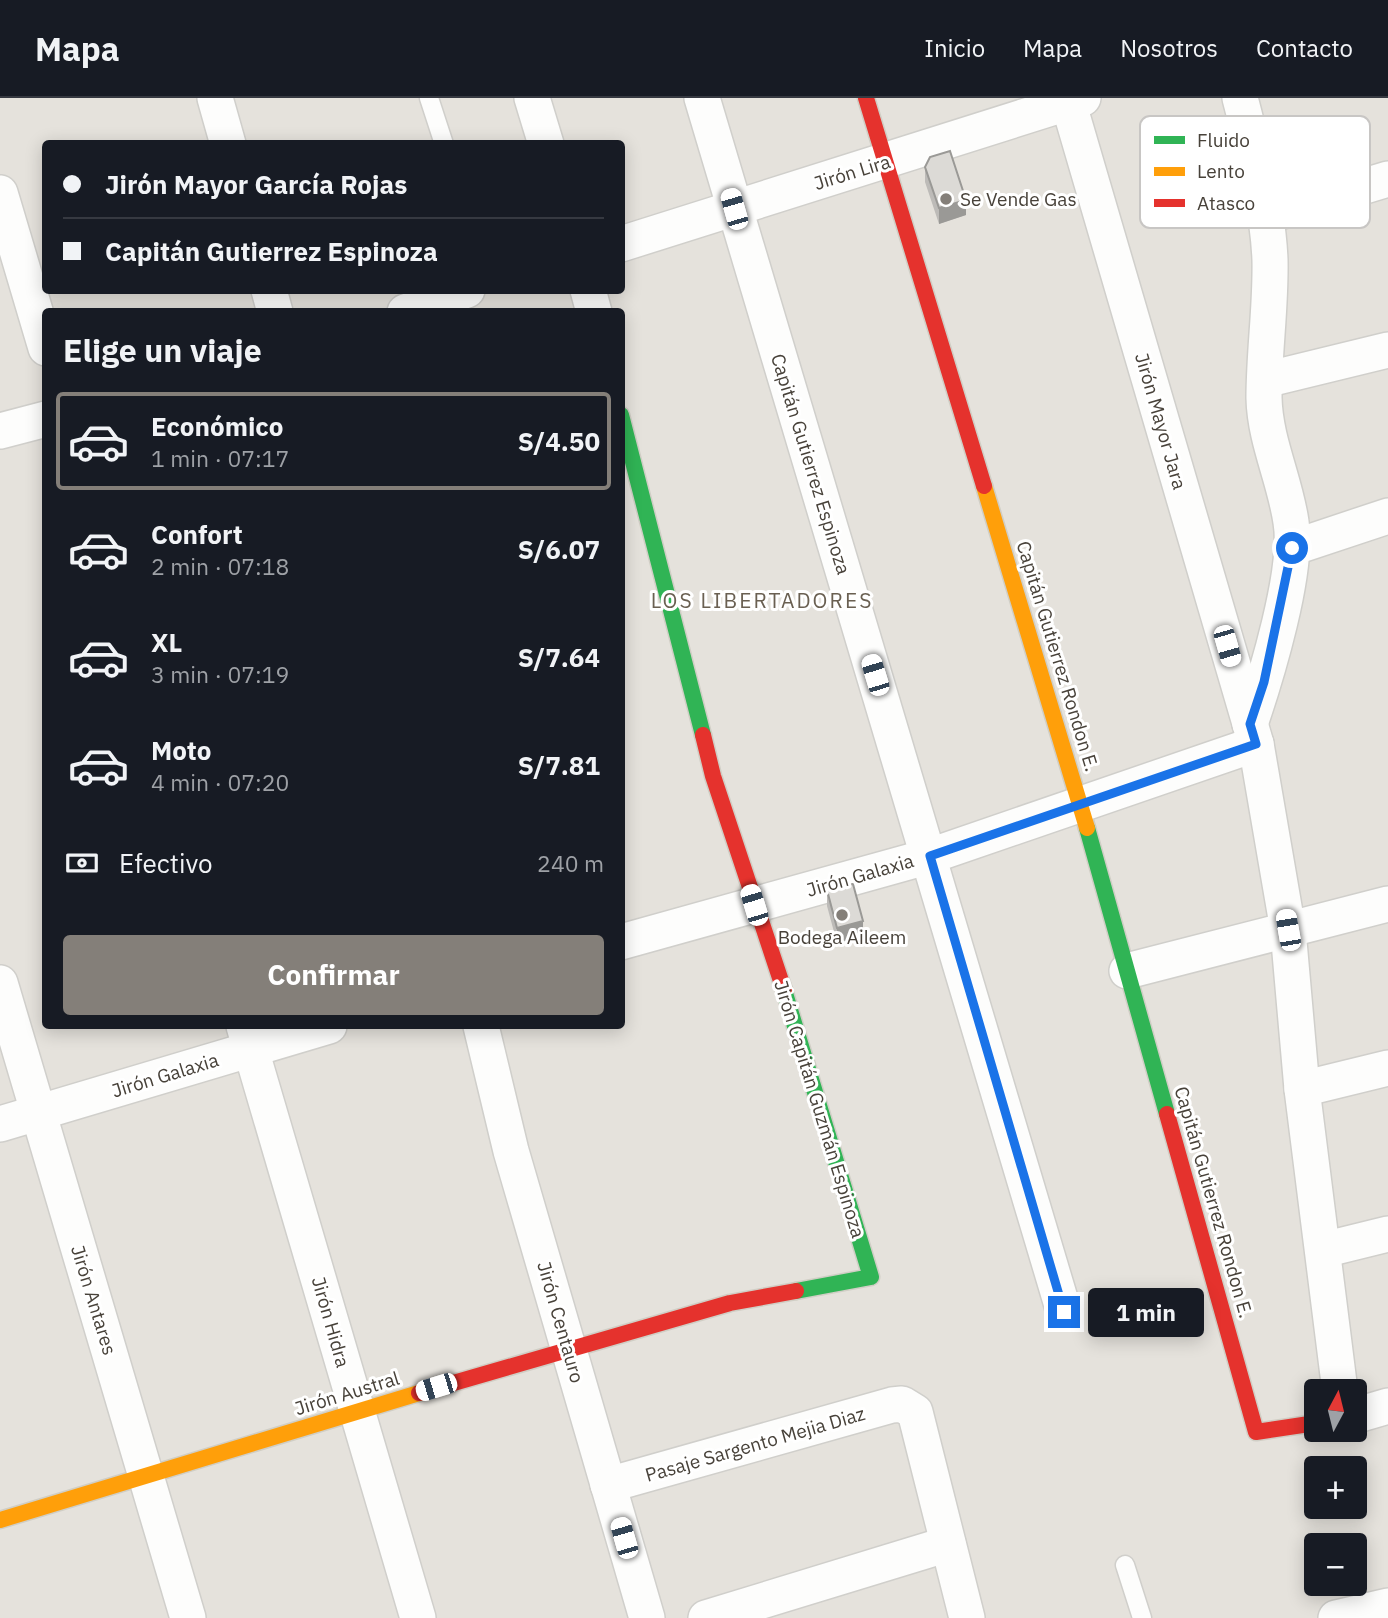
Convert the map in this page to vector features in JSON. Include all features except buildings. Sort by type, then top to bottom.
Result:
[{"type":"street","points":[[215,98],[227,140]]},
{"type":"street","points":[[532,98],[545,140]]},
{"type":"street","name":"Capitán Gutierrez Espinoza","points":[[702,98],[1064,1312]]},
{"type":"street","name":"Capitán Gutierrez Rondon E.","points":[[866,98],[1080,802],[1256,1432],[1304,1425]]},
{"type":"street","points":[[1240,98],[1245,116]]},
{"type":"street","name":"Jirón Lira","points":[[625,243],[1073,100]]},
{"type":"street","name":"Jirón Mayor Jara","points":[[1073,100],[1253,734],[1288,930],[1303,1089],[1339,1379]]},
{"type":"street","points":[[1370,185],[1388,179]]},
{"type":"street","points":[[0,193],[42,335]]},
{"type":"street","points":[[1253,734],[1292,548],[1291,522],[1269,441],[1265,380],[1270,258],[1266,228]]},
{"type":"street","points":[[416,308],[456,294]]},
{"type":"street","points":[[1265,380],[1388,350]]},
{"type":"street","points":[[0,431],[42,420]]},
{"type":"street","name":"Jirón Capitán Guzmán Espinoza","points":[[625,431],[713,776],[807,1059],[871,1277]]},
{"type":"street","points":[[1292,548],[1388,516]]},
{"type":"street","name":"Jirón Galaxia","points":[[625,941],[930,856],[1080,802],[1253,734]]},
{"type":"street","points":[[1127,971],[1388,904]]},
{"type":"street","name":"Jirón Antares","points":[[0,983],[188,1618]]},
{"type":"street","name":"Jirón Galaxia","points":[[0,1124],[248,1037],[307,1029]]},
{"type":"street","name":"Jirón Centauro","points":[[482,1029],[511,1152],[647,1618]]},
{"type":"street","name":"Jirón Hidra","points":[[248,1037],[418,1618]]},
{"type":"street","points":[[1303,1089],[1388,1068]]},
{"type":"street","points":[[1323,1250],[1388,1234]]},
{"type":"street","name":"Jirón Austral","points":[[0,1520],[569,1347],[730,1303],[871,1277]]},
{"type":"street","name":"Pasaje Sargento Mejia Diaz","points":[[608,1485],[902,1404],[915,1412],[948,1544]]},
{"type":"street","points":[[1367,1412],[1388,1406]]},
{"type":"street","points":[[706,1618],[948,1544],[967,1618]]},
{"type":"street","points":[[1336,1618],[1388,1606]]},
{"type":"lane","points":[[429,98],[443,140]]},
{"type":"lane","points":[[1125,1565],[1142,1618]]},
{"type":"shaded area","points":[[0,98],[1388,98],[1388,1618],[0,1618]]},
{"type":"traffic: fast","points":[[625,431],[703,735]]},
{"type":"traffic: fast","points":[[1087,828],[1167,1114]]},
{"type":"traffic: fast","points":[[784,990],[871,1277],[796,1291]]},
{"type":"traffic: slow","points":[[984,486],[1087,828]]},
{"type":"traffic: slow","points":[[0,1520],[419,1393]]},
{"type":"traffic: jam","points":[[866,98],[984,486]]},
{"type":"traffic: jam","points":[[703,735],[713,776],[784,990]]},
{"type":"traffic: jam","points":[[1167,1114],[1256,1432],[1304,1425]]},
{"type":"traffic: jam","points":[[419,1393],[730,1303],[796,1291]]},
{"type":"place","name":"Se Vende Gas","points":[[946,199]]},
{"type":"place","name":"Bodega Aileem","points":[[842,915]]},
{"type":"district","name":"LOS LIBERTADORES","points":[[762,600]]},
{"type":"route","points":[[1064,1312],[930,856],[1080,802],[1256,744],[1250,724],[1264,682],[1293,554],[1292,548]]}]
